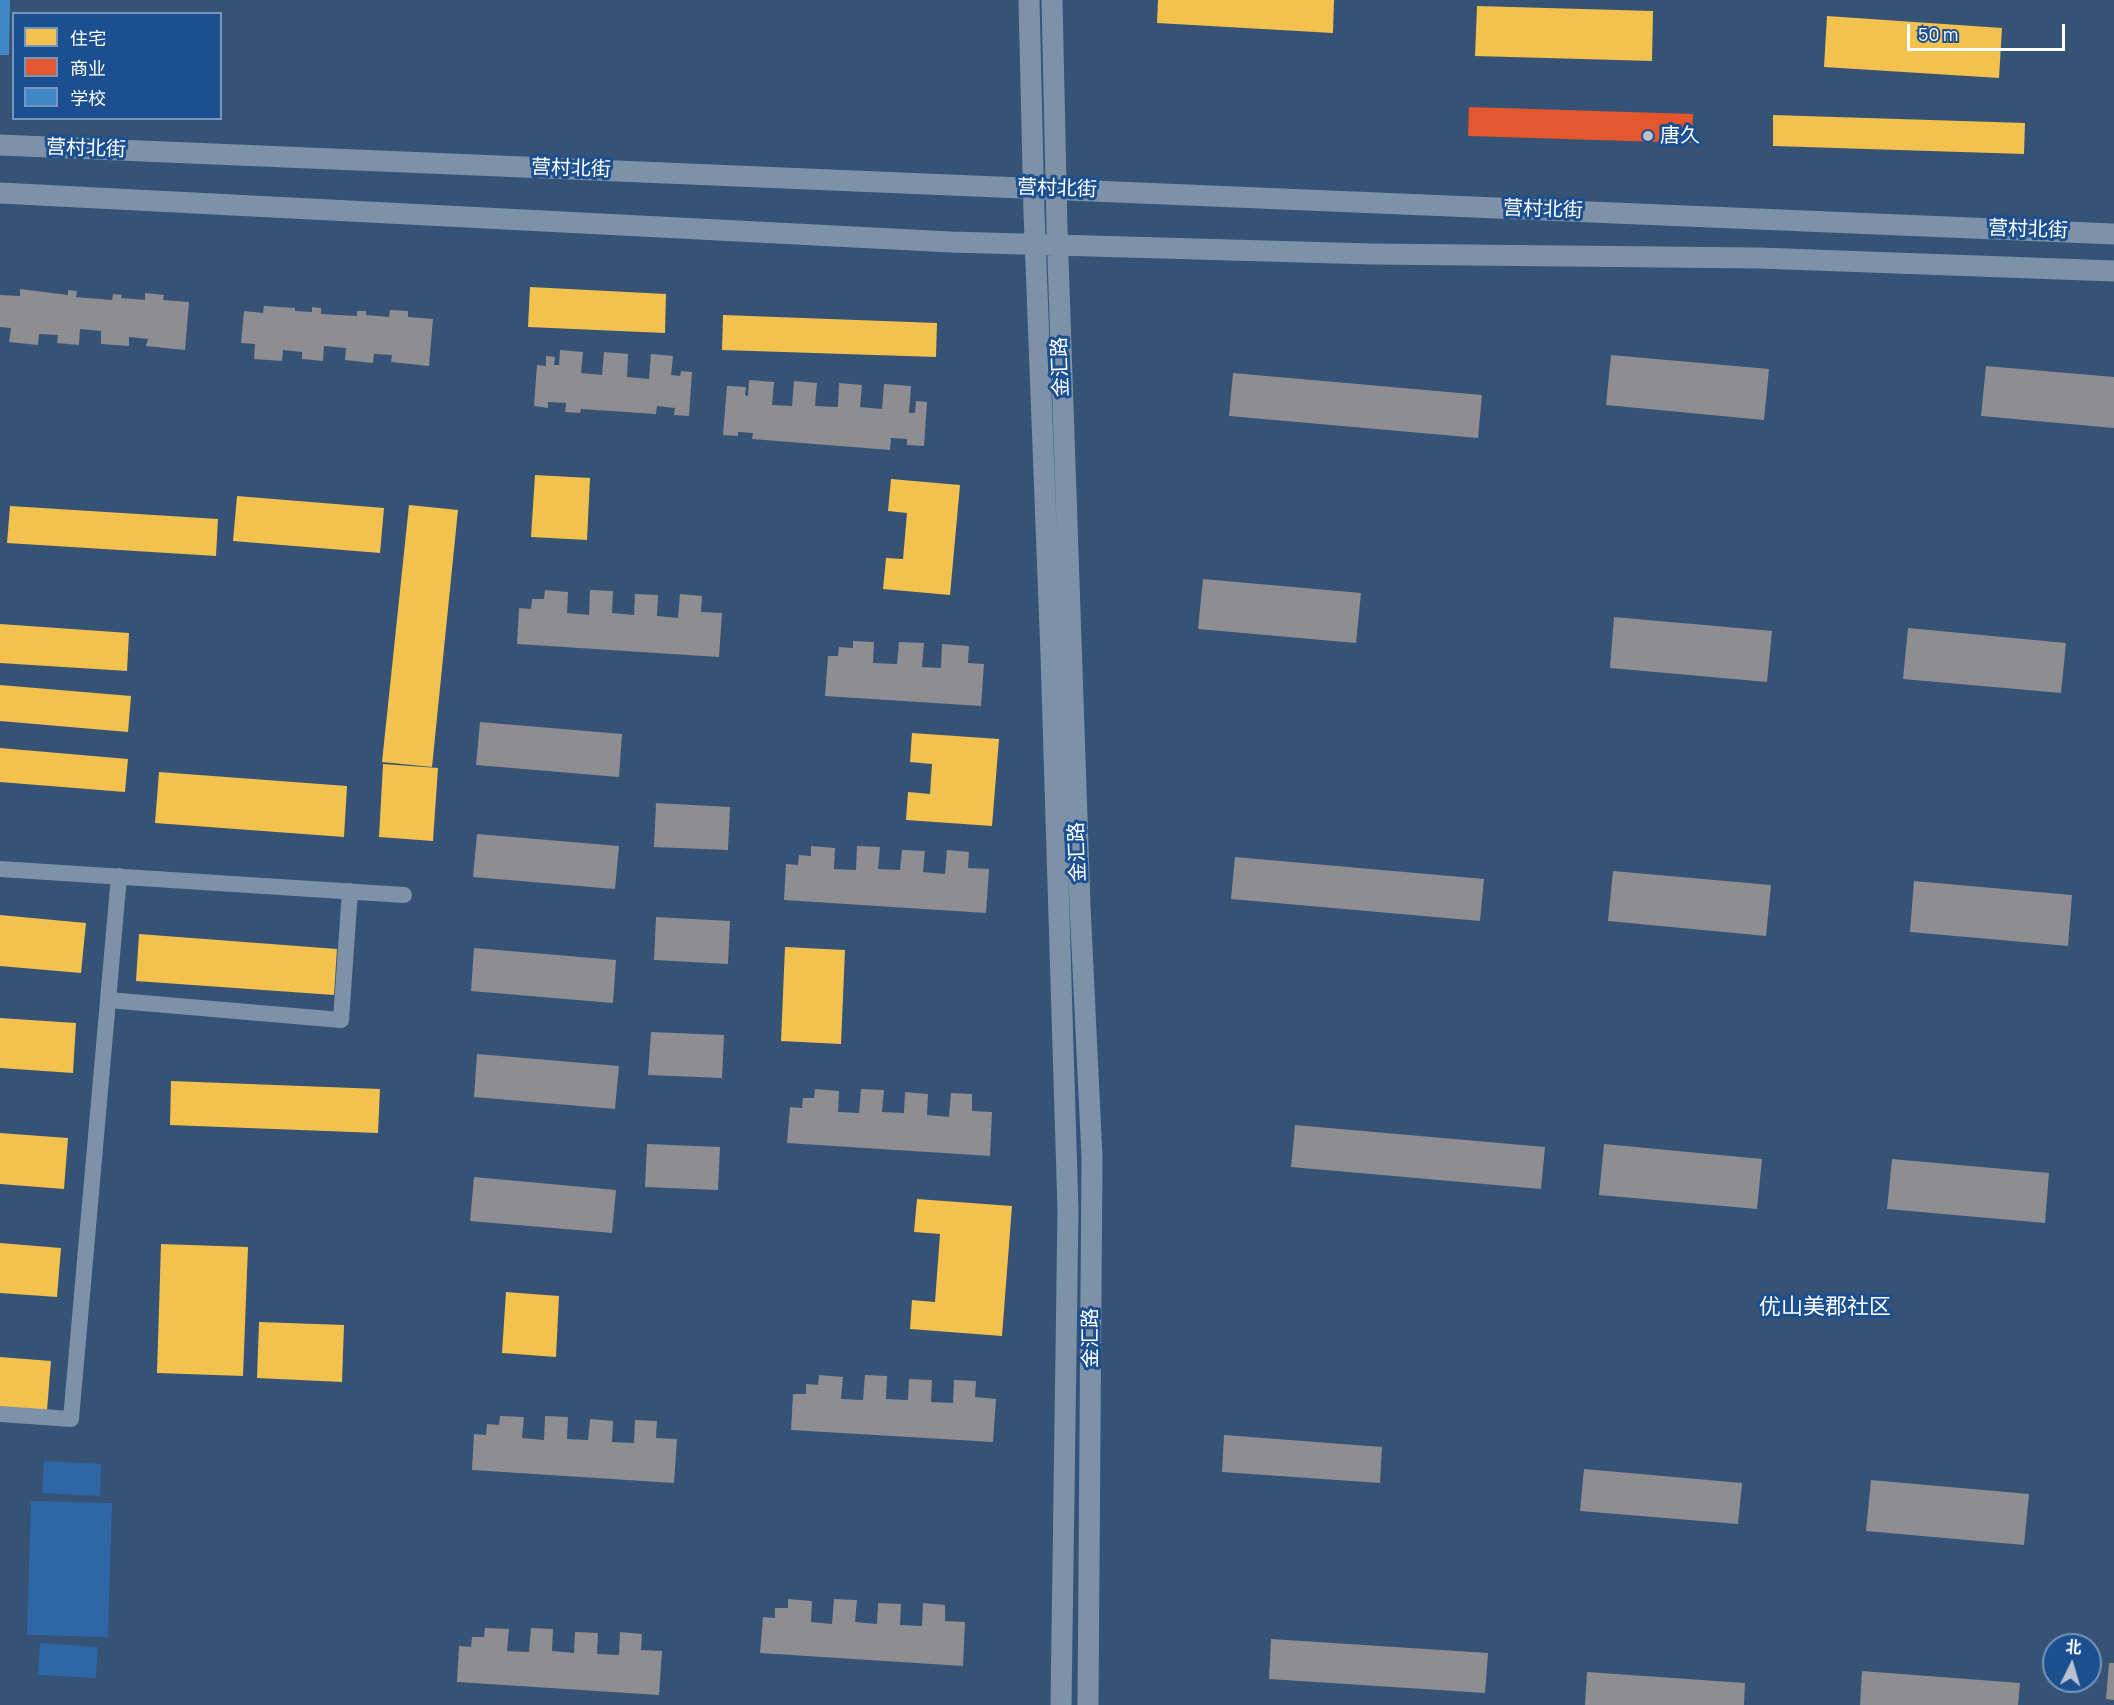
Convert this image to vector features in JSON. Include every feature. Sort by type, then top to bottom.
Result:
[{"type":"street","name":"金汇路","points":[[1029,0],[1033,189],[1051,655],[1068,1210],[1061,1705]]},
{"type":"street","name":"金汇路","points":[[1052,0],[1057,245],[1080,906],[1092,1157],[1088,1705]]},
{"type":"street","name":"营村北街","points":[[0,145],[2114,234]]},
{"type":"street","name":"营村北街","points":[[0,193],[951,242],[1371,254],[1759,258],[2114,272]]},
{"type":"street","points":[[0,869],[404,895]]},
{"type":"street","points":[[0,1414],[72,1419],[119,876]]},
{"type":"street","points":[[108,1000],[341,1020],[350,891]]},
{"type":"shaded area","points":[[44,1461],[101,1464],[100,1496],[42,1493]]},
{"type":"shaded area","points":[[31,1501],[112,1503],[108,1637],[27,1635]]},
{"type":"shaded area","points":[[40,1643],[98,1647],[96,1678],[38,1675]]},
{"type":"building: 住宅","points":[[1158,0],[1334,0],[1333,33],[1157,23]]},
{"type":"building: 住宅","points":[[1477,6],[1653,11],[1652,61],[1475,56]]},
{"type":"building: 住宅","points":[[1827,16],[2002,28],[1999,78],[1824,67]]},
{"type":"building: 住宅","points":[[1773,115],[2025,123],[2024,154],[1773,146]]},
{"type":"building: 住宅","points":[[530,287],[666,294],[665,333],[528,327]]},
{"type":"building: 住宅","points":[[723,315],[937,323],[936,357],[722,350]]},
{"type":"building: 住宅","points":[[535,475],[590,478],[587,540],[531,537]]},
{"type":"building: 住宅","points":[[891,479],[960,485],[950,595],[883,589],[886,558],[903,559],[907,513],[888,511]]},
{"type":"building: 住宅","points":[[237,496],[384,508],[380,553],[233,541]]},
{"type":"building: 住宅","points":[[409,505],[458,510],[432,767],[382,762]]},
{"type":"building: 住宅","points":[[10,506],[218,519],[216,556],[7,543]]},
{"type":"building: 住宅","points":[[0,624],[129,633],[127,671],[0,663]]},
{"type":"building: 住宅","points":[[0,685],[131,696],[128,732],[0,721]]},
{"type":"building: 住宅","points":[[912,733],[999,739],[992,826],[906,820],[908,792],[930,794],[932,764],[910,762]]},
{"type":"building: 住宅","points":[[0,748],[128,759],[125,792],[0,782]]},
{"type":"building: 住宅","points":[[383,764],[438,768],[433,841],[379,837]]},
{"type":"building: 住宅","points":[[159,772],[347,786],[344,837],[155,823]]},
{"type":"building: 住宅","points":[[0,915],[86,923],[81,973],[0,966]]},
{"type":"building: 住宅","points":[[139,934],[337,949],[334,995],[136,981]]},
{"type":"building: 住宅","points":[[785,947],[845,950],[841,1044],[781,1041]]},
{"type":"building: 住宅","points":[[0,1018],[76,1023],[73,1073],[0,1068]]},
{"type":"building: 住宅","points":[[171,1081],[380,1089],[378,1133],[170,1125]]},
{"type":"building: 住宅","points":[[0,1133],[68,1138],[64,1189],[0,1184]]},
{"type":"building: 住宅","points":[[917,1199],[1012,1206],[1002,1336],[910,1329],[912,1300],[935,1302],[940,1234],[914,1232]]},
{"type":"building: 住宅","points":[[0,1243],[61,1248],[57,1297],[0,1293]]},
{"type":"building: 住宅","points":[[161,1244],[248,1247],[243,1376],[157,1373]]},
{"type":"building: 住宅","points":[[506,1292],[559,1296],[556,1357],[502,1353]]},
{"type":"building: 住宅","points":[[259,1322],[344,1325],[342,1382],[257,1378]]},
{"type":"building: 住宅","points":[[0,1357],[51,1361],[47,1410],[0,1407]]},
{"type":"building: 商业","points":[[1469,107],[1693,114],[1692,143],[1468,136]]},
{"type":"building: 学校","points":[[0,0],[10,0],[9,55],[0,55]]},
{"type":"building: 工业","points":[[20,289],[68,295],[68,290],[77,291],[76,297],[112,300],[113,294],[122,295],[121,298],[145,300],[145,293],[164,295],[163,300],[189,302],[185,350],[146,346],[148,339],[129,337],[129,346],[101,344],[101,331],[80,329],[79,345],[57,343],[58,335],[39,334],[38,345],[9,342],[11,328],[0,327],[0,295],[20,296]]},
{"type":"building: 工业","points":[[264,306],[295,308],[295,311],[312,312],[312,307],[321,308],[321,314],[357,316],[357,311],[366,311],[366,315],[389,317],[390,310],[408,311],[408,317],[433,319],[429,366],[391,362],[392,355],[374,354],[373,363],[345,360],[346,348],[324,346],[323,361],[302,359],[302,352],[283,350],[282,361],[254,359],[255,344],[241,343],[244,311],[263,313]]},
{"type":"building: 工业","points":[[560,350],[583,352],[581,373],[602,375],[604,352],[628,354],[627,377],[649,379],[651,354],[673,356],[671,375],[680,376],[681,371],[692,372],[689,416],[674,415],[675,408],[657,406],[656,414],[581,409],[580,413],[565,412],[566,403],[548,402],[548,408],[534,406],[537,365],[546,366],[546,356],[555,357],[554,365],[559,365]]},
{"type":"building: 工业","points":[[1611,355],[1769,369],[1764,420],[1606,405]]},
{"type":"building: 工业","points":[[1986,366],[2114,377],[2114,428],[1981,416]]},
{"type":"building: 工业","points":[[1233,373],[1482,395],[1478,438],[1229,416]]},
{"type":"building: 工业","points":[[749,380],[774,382],[772,405],[792,406],[794,381],[817,383],[815,406],[838,407],[839,383],[862,385],[860,407],[882,409],[884,384],[911,386],[909,413],[915,413],[916,401],[927,402],[924,446],[907,445],[907,439],[891,438],[890,450],[752,439],[753,433],[738,432],[738,436],[723,435],[727,386],[746,387],[745,395],[748,396]]},
{"type":"building: 工业","points":[[1203,579],[1361,593],[1356,643],[1198,629]]},
{"type":"building: 工业","points":[[545,590],[568,592],[567,613],[589,615],[590,590],[613,591],[612,613],[634,615],[635,594],[658,595],[657,616],[678,618],[680,594],[702,596],[701,612],[722,613],[719,657],[517,644],[519,608],[531,609],[532,599],[544,599]]},
{"type":"building: 工业","points":[[1614,617],[1772,631],[1767,682],[1610,668]]},
{"type":"building: 工业","points":[[1908,628],[2066,643],[2061,693],[1903,679]]},
{"type":"building: 工业","points":[[853,641],[874,642],[873,663],[897,664],[899,642],[924,643],[922,667],[941,668],[942,644],[969,646],[968,663],[984,664],[981,706],[825,696],[828,656],[838,656],[839,647],[853,648]]},
{"type":"building: 工业","points":[[480,722],[622,734],[619,777],[476,765]]},
{"type":"building: 工业","points":[[656,803],[730,807],[728,850],[654,847]]},
{"type":"building: 工业","points":[[477,834],[619,846],[615,889],[473,877]]},
{"type":"building: 工业","points":[[811,846],[835,848],[834,869],[856,870],[857,846],[880,847],[878,869],[900,870],[902,850],[925,851],[923,872],[945,874],[947,850],[969,852],[968,868],[989,869],[986,913],[784,900],[786,864],[798,865],[799,855],[811,856]]},
{"type":"building: 工业","points":[[1235,857],[1484,879],[1480,921],[1231,899]]},
{"type":"building: 工业","points":[[1613,871],[1771,885],[1766,936],[1608,921]]},
{"type":"building: 工业","points":[[1914,881],[2072,895],[2068,946],[1910,932]]},
{"type":"building: 工业","points":[[656,917],[730,921],[728,964],[654,960]]},
{"type":"building: 工业","points":[[474,948],[616,960],[613,1003],[471,991]]},
{"type":"building: 工业","points":[[651,1032],[724,1035],[722,1078],[648,1075]]},
{"type":"building: 工业","points":[[477,1054],[619,1066],[615,1109],[474,1097]]},
{"type":"building: 工业","points":[[815,1089],[839,1091],[838,1112],[859,1113],[861,1089],[884,1090],[882,1112],[904,1113],[905,1092],[928,1094],[927,1115],[949,1117],[951,1093],[972,1094],[972,1111],[992,1112],[990,1156],[787,1143],[790,1107],[802,1108],[803,1098],[814,1098]]},
{"type":"building: 工业","points":[[1295,1125],[1545,1147],[1541,1189],[1291,1167]]},
{"type":"building: 工业","points":[[647,1144],[720,1147],[718,1190],[645,1187]]},
{"type":"building: 工业","points":[[1604,1144],[1762,1159],[1757,1209],[1599,1195]]},
{"type":"building: 工业","points":[[1892,1159],[2049,1173],[2045,1223],[1887,1209]]},
{"type":"building: 工业","points":[[474,1177],[616,1190],[612,1233],[470,1221]]},
{"type":"building: 工业","points":[[819,1375],[843,1377],[841,1399],[863,1400],[865,1375],[887,1376],[886,1399],[908,1400],[909,1379],[932,1380],[931,1402],[953,1403],[954,1380],[976,1381],[975,1397],[996,1399],[993,1442],[791,1430],[793,1394],[806,1394],[806,1384],[818,1385]]},
{"type":"building: 工业","points":[[500,1416],[524,1417],[522,1438],[544,1440],[545,1416],[568,1417],[567,1439],[588,1440],[590,1419],[613,1421],[612,1442],[634,1443],[635,1420],[657,1421],[656,1438],[677,1439],[674,1483],[472,1470],[474,1434],[486,1435],[487,1424],[499,1425]]},
{"type":"building: 工业","points":[[1224,1435],[1382,1447],[1380,1483],[1222,1472]]},
{"type":"building: 工业","points":[[1584,1469],[1742,1483],[1738,1524],[1580,1511]]},
{"type":"building: 工业","points":[[1871,1480],[2029,1494],[2024,1545],[1866,1531]]},
{"type":"building: 工业","points":[[788,1599],[812,1601],[811,1622],[832,1624],[834,1599],[857,1600],[855,1622],[877,1624],[878,1603],[901,1604],[900,1625],[922,1626],[923,1603],[945,1605],[945,1621],[965,1622],[963,1666],[760,1653],[763,1617],[775,1618],[775,1608],[788,1608]]},
{"type":"building: 工业","points":[[485,1628],[509,1629],[507,1651],[529,1652],[531,1628],[553,1629],[552,1651],[574,1653],[575,1632],[598,1633],[597,1654],[619,1655],[620,1632],[642,1634],[641,1650],[662,1651],[659,1695],[457,1682],[459,1646],[471,1647],[472,1637],[484,1637]]},
{"type":"building: 工业","points":[[1271,1639],[1488,1653],[1485,1693],[1269,1679]]},
{"type":"building: 工业","points":[[2109,1663],[2114,1663],[2114,1700],[2106,1699]]},
{"type":"building: 工业","points":[[1862,1671],[2020,1683],[2018,1705],[1860,1705]]},
{"type":"building: 工业","points":[[1587,1672],[1745,1683],[1744,1705],[1585,1705]]},
{"type":"place","name":"唐久","points":[[1648,136]]},
{"type":"district","name":"优山美郡社区","points":[[1825,1308]]}]
